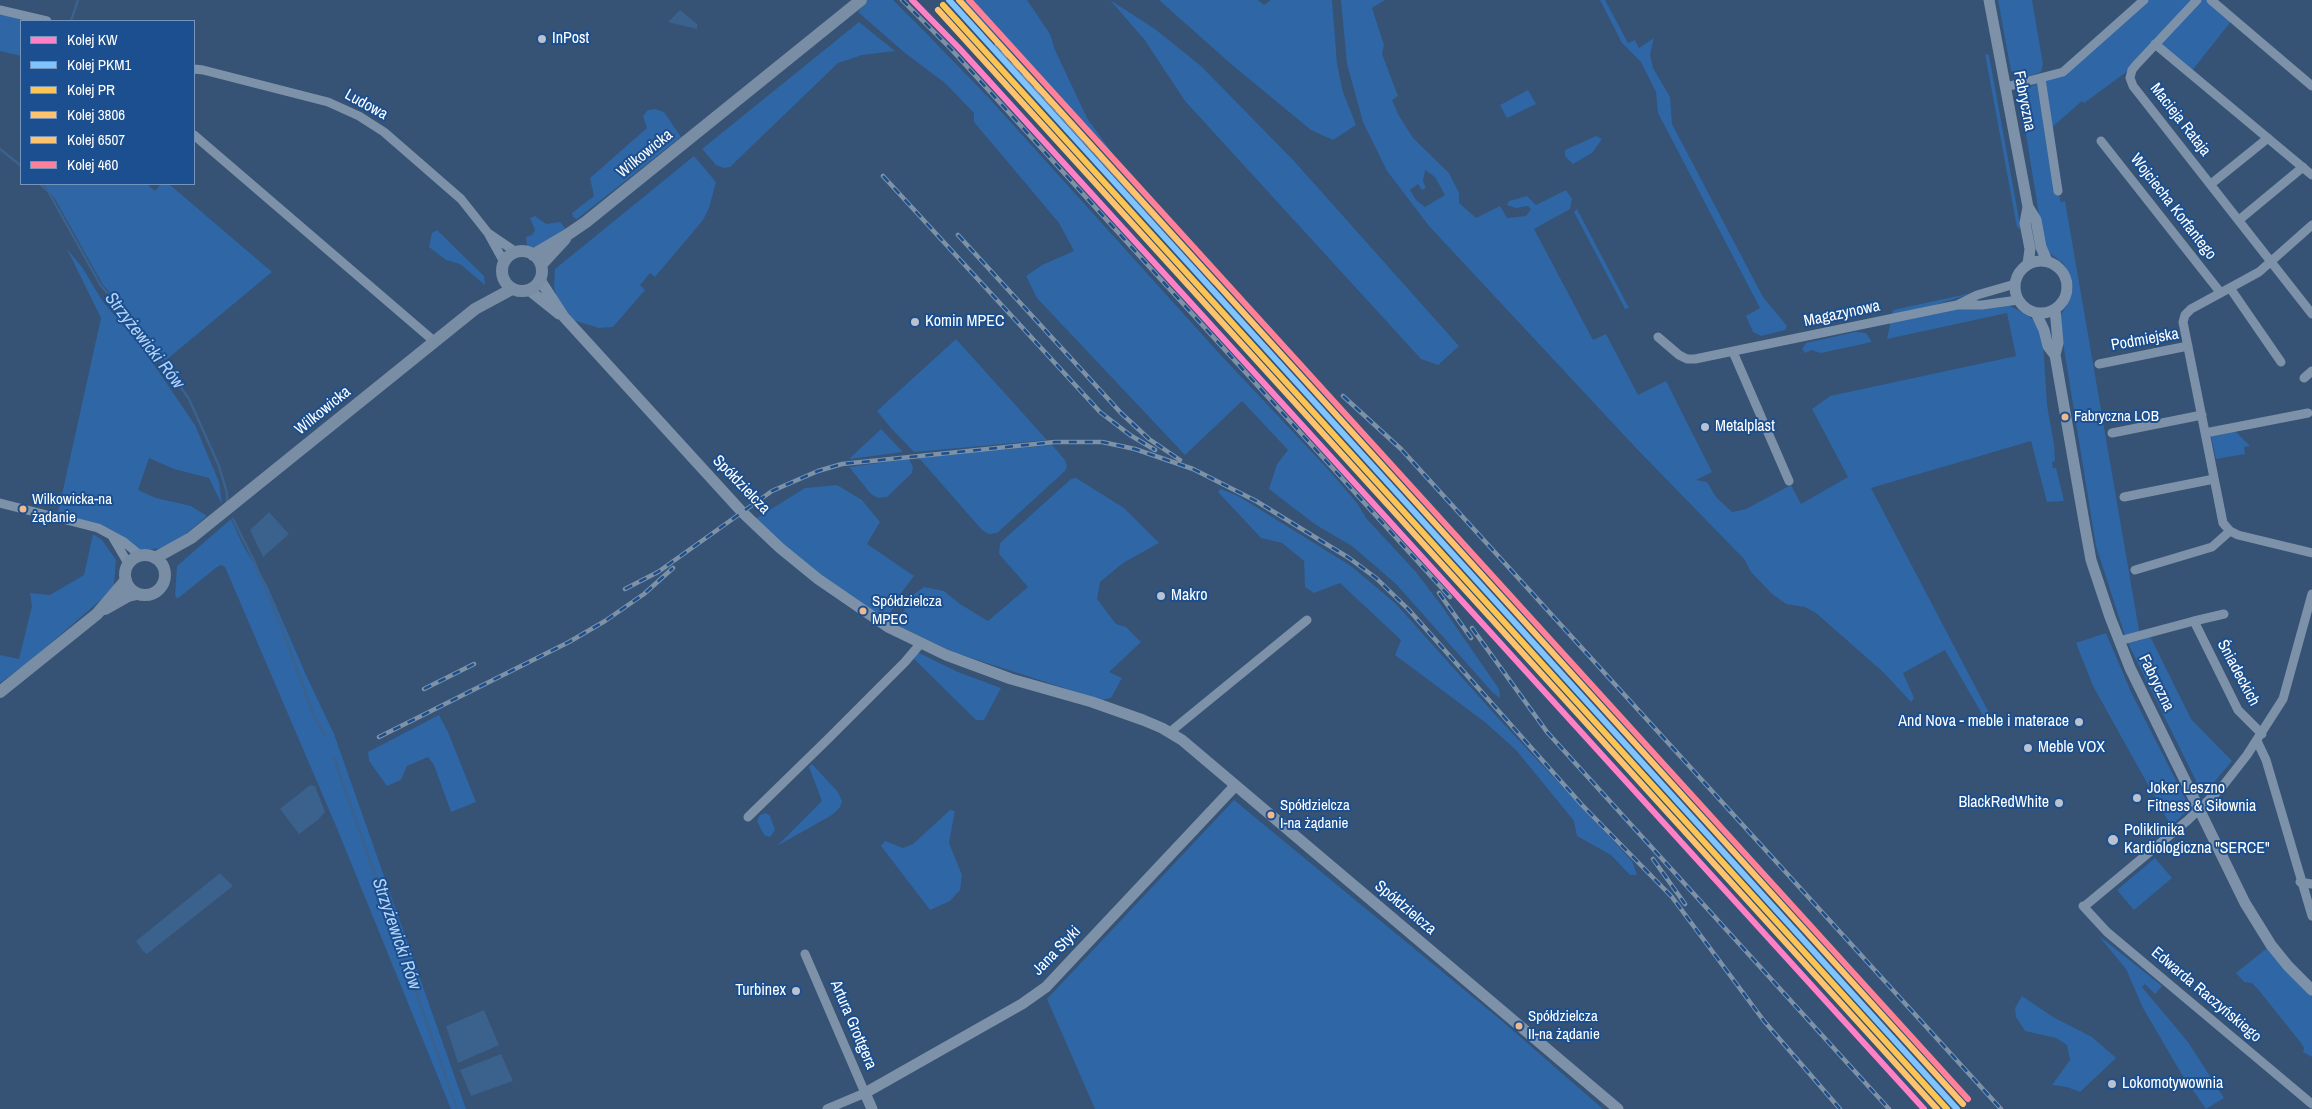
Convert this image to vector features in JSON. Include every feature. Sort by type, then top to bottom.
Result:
[{"type":"main road","name":"Wilkowicka","points":[[541,265],[568,235],[861,0]]},
{"type":"main road","name":"Wilkowicka","points":[[532,254],[568,235]]},
{"type":"main road","points":[[516,252],[532,254],[541,265],[540,280],[529,290],[521,292],[512,289],[503,278],[504,262],[516,252]]},
{"type":"main road","name":"Wilkowicka","points":[[155,558],[191,538],[435,342],[475,309],[503,278]]},
{"type":"main road","name":"Wilkowicka","points":[[475,309],[512,289]]},
{"type":"main road","name":"Wilkowicka","points":[[164,569],[191,538]]},
{"type":"main road","points":[[0,692],[97,614],[128,596],[137,594],[147,595],[159,590],[165,578],[164,569],[155,558],[141,556],[129,565],[126,580],[97,614]]},
{"type":"main road","points":[[126,580],[129,587],[137,594]]},
{"type":"street","name":"Fabryczna","points":[[1989,0],[2028,207],[2025,223],[2030,249],[2028,264]]},
{"type":"street","points":[[2006,87],[2055,76],[2072,66],[2144,0]]},
{"type":"street","name":"Macieja Rataja","points":[[2197,0],[2132,70],[2130,78],[2134,86],[2312,314]]},
{"type":"street","points":[[2210,0],[2312,86]]},
{"type":"street","points":[[0,10],[43,20]]},
{"type":"street","points":[[2155,44],[2312,174]]},
{"type":"street","name":"Ludowa","points":[[195,69],[328,102],[359,116],[384,132],[447,185],[488,233],[504,262]]},
{"type":"street","points":[[2041,79],[2058,191]]},
{"type":"street","points":[[195,136],[435,342]]},
{"type":"street","points":[[2211,184],[2268,138]]},
{"type":"street","name":"Wojciecha Korfantego","points":[[2101,141],[2220,292]]},
{"type":"street","points":[[2240,220],[2303,167]]},
{"type":"street","name":"Fabryczna","points":[[2028,207],[2036,220],[2041,247],[2047,261]]},
{"type":"street","points":[[2188,346],[2183,322],[2185,315],[2190,309],[2259,272],[2312,225]]},
{"type":"street","name":"Ludowa","points":[[488,233],[516,252]]},
{"type":"street","points":[[2047,261],[2061,269],[2067,283],[2065,298],[2055,309],[2046,313],[2036,313],[2026,308],[2018,300],[2015,284],[2019,272],[2028,264],[2047,261]]},
{"type":"street","name":"Spółdzielcza","points":[[540,280],[564,317],[737,506],[780,548],[858,608],[921,643],[976,667],[1092,702],[1170,732],[1182,740],[1618,1109]]},
{"type":"street","name":"Magazynowa","points":[[1957,305],[1977,295],[2015,284]]},
{"type":"street","points":[[2230,288],[2281,362]]},
{"type":"street","name":"Spółdzielcza","points":[[529,290],[564,317]]},
{"type":"street","name":"Magazynowa","points":[[1658,337],[1670,349],[1687,359],[1733,352],[1957,305],[1982,305],[2018,300]]},
{"type":"street","name":"Fabryczna","points":[[2055,309],[2058,343],[2055,355],[2091,560],[2119,641],[2199,809],[2260,928],[2288,966],[2312,990]]},
{"type":"street","name":"Fabryczna","points":[[2036,313],[2044,330],[2048,346],[2055,355]]},
{"type":"street","name":"Podmiejska","points":[[2099,364],[2188,346],[2223,523],[2230,531]]},
{"type":"street","points":[[1733,352],[1789,481]]},
{"type":"street","points":[[2304,378],[2312,371]]},
{"type":"street","points":[[2205,433],[2308,413]]},
{"type":"street","points":[[2112,433],[2202,415]]},
{"type":"street","points":[[2124,497],[2214,479]]},
{"type":"street","points":[[0,503],[98,528],[141,556]]},
{"type":"street","points":[[2135,570],[2212,548],[2230,531],[2312,553]]},
{"type":"street","points":[[112,536],[129,565]]},
{"type":"street","points":[[2199,809],[2222,787],[2260,737],[2285,692],[2312,594]]},
{"type":"street","name":"Śniadeckich","points":[[2119,641],[2224,614]]},
{"type":"street","points":[[1170,732],[1307,620]]},
{"type":"street","name":"Śniadeckich","points":[[2194,621],[2238,710],[2260,737],[2300,882],[2312,916]]},
{"type":"street","points":[[748,817],[836,732],[905,662],[921,643]]},
{"type":"street","name":"Jana Styki","points":[[865,1092],[1022,1004],[1046,987],[1235,786]]},
{"type":"street","name":"Edwarda Raczyńskiego","points":[[2199,809],[2085,906],[2107,932],[2312,1104]]},
{"type":"street","points":[[2300,882],[2312,884]]},
{"type":"street","name":"Artura Grottgera","points":[[805,954],[872,1109]]},
{"type":"street","points":[[827,1109],[865,1092]]},
{"type":"shaded area","points":[[867,0],[893,0],[926,33],[989,98],[1217,351],[1327,468],[1357,503],[1366,518],[1416,572],[1441,605],[1499,689],[1500,698],[1493,693],[1396,584],[1352,546],[1316,525],[1269,489],[1277,464],[1288,450],[1242,401],[1185,455],[1037,298],[1026,276],[1042,265],[1074,251],[1059,223],[974,122],[974,113],[945,83],[905,53],[858,12]]},
{"type":"shaded area","points":[[961,0],[1027,0],[1050,34],[1055,50],[1087,118],[1115,157]]},
{"type":"shaded area","points":[[1110,0],[1155,29],[1201,66],[1294,161],[1459,346],[1438,365],[1421,359],[1185,101],[1144,39]]},
{"type":"shaded area","points":[[1159,0],[1258,0],[1264,5],[1271,0],[1332,0],[1337,64],[1343,92],[1356,125],[1333,140],[1311,130],[1231,64]]},
{"type":"shaded area","points":[[1341,0],[1385,0],[1372,8],[1384,45],[1382,54],[1398,96],[1392,100],[1398,114],[1413,138],[1449,173],[1459,193],[1459,203],[1476,218],[1500,206],[1507,218],[1526,216],[1531,209],[1528,206],[1516,208],[1507,205],[1509,201],[1527,196],[1536,205],[1566,190],[1572,199],[1570,209],[1534,229],[1593,340],[1606,334],[1638,395],[1666,381],[1712,472],[1696,480],[1707,482],[1716,497],[1732,512],[1746,509],[1791,485],[1801,504],[1848,477],[1812,409],[1830,396],[2016,356],[2007,313],[1887,339],[1893,310],[1976,292],[1897,317],[1957,305],[2006,304],[2026,314],[2039,325],[2043,342],[2047,405],[2054,444],[2055,461],[2052,462],[2053,468],[2056,468],[2064,501],[2047,502],[2031,441],[1871,488],[1996,726],[1986,721],[1945,650],[1903,673],[1914,698],[1911,702],[1883,672],[1816,613],[1805,607],[1786,604],[1771,593],[1751,572],[1745,560],[1635,447],[1429,226],[1387,171],[1363,122],[1347,64]],"holes":[[[1425,170],[1435,177],[1445,195],[1425,207],[1416,200],[1410,190],[1418,184],[1422,190],[1426,188],[1423,181]]]},
{"type":"shaded area","points":[[1600,0],[1605,0],[1628,43],[1635,40],[1639,48],[1654,38],[1650,54],[1653,68],[1670,97],[1672,124],[1763,297],[1787,326],[1785,330],[1761,336],[1753,332],[1746,316],[1760,308],[1658,113],[1656,92],[1641,62],[1622,43]]},
{"type":"shaded area","points":[[1998,0],[2032,0],[2043,64],[2041,72],[2024,78],[2011,71]]},
{"type":"shaded area","points":[[2144,0],[2211,0],[2233,19],[2190,73],[2155,44],[2136,65],[2084,103],[2082,101],[2050,129],[2058,191],[2061,202],[2065,201],[2140,636],[2138,641],[2150,636],[2191,719],[2232,761],[2210,787],[2200,789],[2126,639],[2096,546],[2059,318],[2069,301],[2073,287],[2064,264],[2048,252],[2040,221],[2020,97],[2023,90],[2055,76]]},
{"type":"shaded area","points":[[0,10],[43,20],[20,20],[20,56],[0,51]]},
{"type":"shaded area","points":[[680,10],[697,24],[697,29],[668,22]]},
{"type":"shaded area","points":[[859,22],[895,51],[862,55],[838,63],[730,167],[724,168],[716,165],[702,149]]},
{"type":"shaded area","points":[[1985,54],[1989,55],[2021,230],[2017,227]]},
{"type":"shaded area","points":[[1528,90],[1536,104],[1507,118],[1500,105]]},
{"type":"shaded area","points":[[655,109],[664,112],[681,137],[577,219],[573,217],[572,213],[594,196],[590,178],[647,128],[643,116],[648,110]]},
{"type":"shaded area","points":[[1596,136],[1602,139],[1592,153],[1573,164],[1565,156],[1565,150]]},
{"type":"shaded area","points":[[694,156],[716,182],[709,208],[703,220],[655,277],[650,273],[640,285],[645,290],[613,327],[599,328],[573,320],[554,296],[556,294],[554,288],[555,269]]},
{"type":"shaded area","points":[[44,185],[148,185],[155,191],[160,185],[170,185],[272,272],[165,361],[143,330],[103,285],[55,199]]},
{"type":"shaded area","points":[[1577,209],[1629,308],[1625,309],[1574,212]]},
{"type":"shaded area","points":[[535,216],[546,224],[560,222],[565,228],[528,252],[526,237],[532,235],[535,230],[530,218]]},
{"type":"shaded area","points":[[437,230],[484,276],[485,285],[460,264],[446,260],[429,247],[432,233]]},
{"type":"shaded area","points":[[67,249],[82,267],[103,302],[139,343],[195,425],[219,482],[222,505],[209,478],[174,469],[149,458],[138,490],[156,498],[191,506],[207,516],[180,539],[162,548],[133,551],[124,542],[57,517],[101,318]]},
{"type":"shaded area","points":[[1855,332],[1866,333],[1872,342],[1821,353],[1812,350],[1805,353],[1802,349],[1806,343]]},
{"type":"shaded area","points":[[956,339],[1047,440],[914,452],[891,428],[877,411]]},
{"type":"shaded area","points":[[881,429],[903,452],[849,459]]},
{"type":"shaded area","points":[[2235,431],[2250,446],[2244,447],[2245,454],[2216,459],[2211,436]]},
{"type":"shaded area","points":[[1052,445],[1065,460],[1067,466],[1065,471],[997,533],[989,534],[982,530],[919,458]]},
{"type":"shaded area","points":[[909,459],[913,467],[912,473],[887,497],[878,498],[871,494],[849,467]]},
{"type":"shaded area","points":[[1076,478],[1124,508],[1159,543],[1123,563],[1100,582],[1097,599],[1116,624],[1126,627],[1141,642],[1109,672],[1122,678],[1111,698],[1101,700],[953,652],[901,627],[899,619],[913,595],[924,587],[944,591],[960,604],[988,621],[1028,587],[999,554],[1000,543],[1071,479]]},
{"type":"shaded area","points":[[837,485],[862,500],[880,522],[867,544],[914,576],[891,612],[887,615],[882,616],[826,585],[752,521],[805,488]]},
{"type":"shaded area","points":[[1221,489],[1240,497],[1351,566],[1396,604],[1500,720],[1632,861],[1637,875],[1630,875],[1611,855],[1577,836],[1574,821],[1516,750],[1486,723],[1395,655],[1401,640],[1340,583],[1314,593],[1305,587],[1304,561],[1282,543],[1261,538],[1218,492]]},
{"type":"shaded area","points":[[269,512],[289,534],[263,557],[250,530]]},
{"type":"shaded area","points":[[231,519],[244,547],[267,585],[334,734],[466,1109],[451,1109],[336,826],[225,567],[221,565],[217,567],[177,599],[175,595],[177,566]]},
{"type":"shaded area","points":[[93,534],[102,540],[116,560],[114,585],[111,591],[29,662],[0,683],[0,655],[19,659],[32,606],[30,593],[50,595],[84,575]]},
{"type":"shaded area","points":[[2106,633],[2131,692],[2190,808],[2171,826],[2093,686],[2076,643]]},
{"type":"shaded area","points":[[915,651],[958,672],[1001,688],[984,720],[976,720],[911,656]]},
{"type":"shaded area","points":[[439,715],[448,732],[476,802],[451,812],[434,765],[428,757],[407,766],[401,780],[387,786],[369,761],[368,752]]},
{"type":"shaded area","points":[[812,764],[838,792],[842,801],[840,807],[832,815],[777,846],[822,801],[809,767]]},
{"type":"shaded area","points":[[310,785],[315,786],[325,812],[318,820],[299,834],[280,809]]},
{"type":"shaded area","points":[[1234,800],[1502,1021],[1603,1109],[1095,1109],[1047,999]]},
{"type":"shaded area","points":[[950,810],[955,811],[949,843],[962,875],[960,890],[950,901],[930,910],[881,846],[885,841],[903,848],[913,844]]},
{"type":"shaded area","points":[[766,813],[770,816],[775,830],[770,837],[764,835],[757,821],[760,815]]},
{"type":"shaded area","points":[[2155,858],[2172,878],[2134,910],[2117,890]]},
{"type":"shaded area","points":[[220,873],[233,886],[147,954],[143,951],[136,941]]},
{"type":"shaded area","points":[[2098,935],[2162,986],[2155,994],[2145,984],[2142,987],[2188,1042],[2224,1098],[2206,1109],[2181,1073],[2143,1008],[2126,969]]},
{"type":"shaded area","points":[[2271,945],[2312,990],[2312,1057],[2303,1052],[2304,1048],[2301,1043],[2257,988],[2252,983],[2244,982],[2236,973]]},
{"type":"shaded area","points":[[2022,996],[2053,1017],[2092,1037],[2116,1058],[2080,1092],[2067,1087],[2052,1085],[2070,1060],[2067,1045],[2056,1038],[2025,1031],[2016,1017],[2015,1008]]},
{"type":"shaded area","points":[[484,1010],[499,1045],[458,1063],[446,1026]]},
{"type":"shaded area","points":[[501,1054],[513,1081],[471,1096],[460,1070]]},
{"type":"waterway","points":[[71,20],[78,0]]},
{"type":"waterway","name":"Strzyżewicki Rów","points":[[0,149],[20,165]]},
{"type":"waterway","name":"Strzyżewicki Rów","points":[[41,185],[48,191],[101,286],[141,331],[189,399],[219,466],[227,493],[227,502]]},
{"type":"waterway","name":"Strzyżewicki Rów","points":[[233,519],[254,561],[277,615],[314,716],[325,735]]},
{"type":"waterway","name":"Strzyżewicki Rów","points":[[334,758],[457,1109]]},
{"type":"railway","points":[[902,0],[951,49],[1450,597]]},
{"type":"railway","points":[[997,45],[1214,282]]},
{"type":"railway","points":[[883,176],[1100,412],[1130,435],[1155,450]]},
{"type":"railway","points":[[958,235],[1121,413],[1149,439],[1180,460]]},
{"type":"railway","points":[[1343,396],[1401,449],[2001,1109]]},
{"type":"railway","points":[[625,589],[658,572],[772,491],[818,471],[842,464],[1055,442],[1102,442],[1135,449],[1193,469],[1256,501],[1349,558],[1376,578],[1409,610],[1582,805],[1672,897],[1764,1021],[1840,1109]]},
{"type":"railway","points":[[379,737],[569,642],[605,621],[644,594],[673,568]]},
{"type":"railway","points":[[1439,593],[1471,638]]},
{"type":"railway","points":[[1472,628],[1547,732],[1889,1109]]},
{"type":"railway","points":[[424,689],[474,664]]},
{"type":"railway","points":[[1653,859],[1685,904]]},
{"type":"rail line","name":"KW","points":[[912,0],[959,48],[1924,1109]]},
{"type":"rail line","name":"PKM1","points":[[949,0],[1957,1109]]},
{"type":"rail line","name":"3806","points":[[959,0],[1963,1104]]},
{"type":"rail line","name":"460","points":[[969,0],[1968,1099]]},
{"type":"rail line","name":"PR","points":[[943,5],[1947,1109]]},
{"type":"rail line","name":"6507","points":[[938,10],[1937,1109]]},
{"type":"place","name":"InPost","points":[[542,39]]},
{"type":"place","name":"Komin MPEC","points":[[915,322]]},
{"type":"place","name":"Fabryczna LOB","points":[[2065,417]]},
{"type":"place","name":"Metalplast","points":[[1705,427]]},
{"type":"place","name":"Wilkowicka-na żądanie","points":[[23,509]]},
{"type":"place","name":"Makro","points":[[1161,596]]},
{"type":"place","name":"Spółdzielcza MPEC","points":[[863,611]]},
{"type":"place","name":"And Nova - meble i materace","points":[[2079,722]]},
{"type":"place","name":"Meble VOX","points":[[2028,748]]},
{"type":"place","name":"Joker Leszno Fitness & Siłownia","points":[[2137,798]]},
{"type":"place","name":"BlackRedWhite","points":[[2059,803]]},
{"type":"place","name":"Spółdzielcza I-na żądanie","points":[[1271,815]]},
{"type":"place","name":"Poliklinika Kardiologiczna \"SERCE\"","points":[[2113,840]]},
{"type":"place","name":"Turbinex","points":[[796,991]]},
{"type":"place","name":"Spółdzielcza II-na żądanie","points":[[1519,1026]]},
{"type":"place","name":"Lokomotywownia","points":[[2112,1084]]}]
